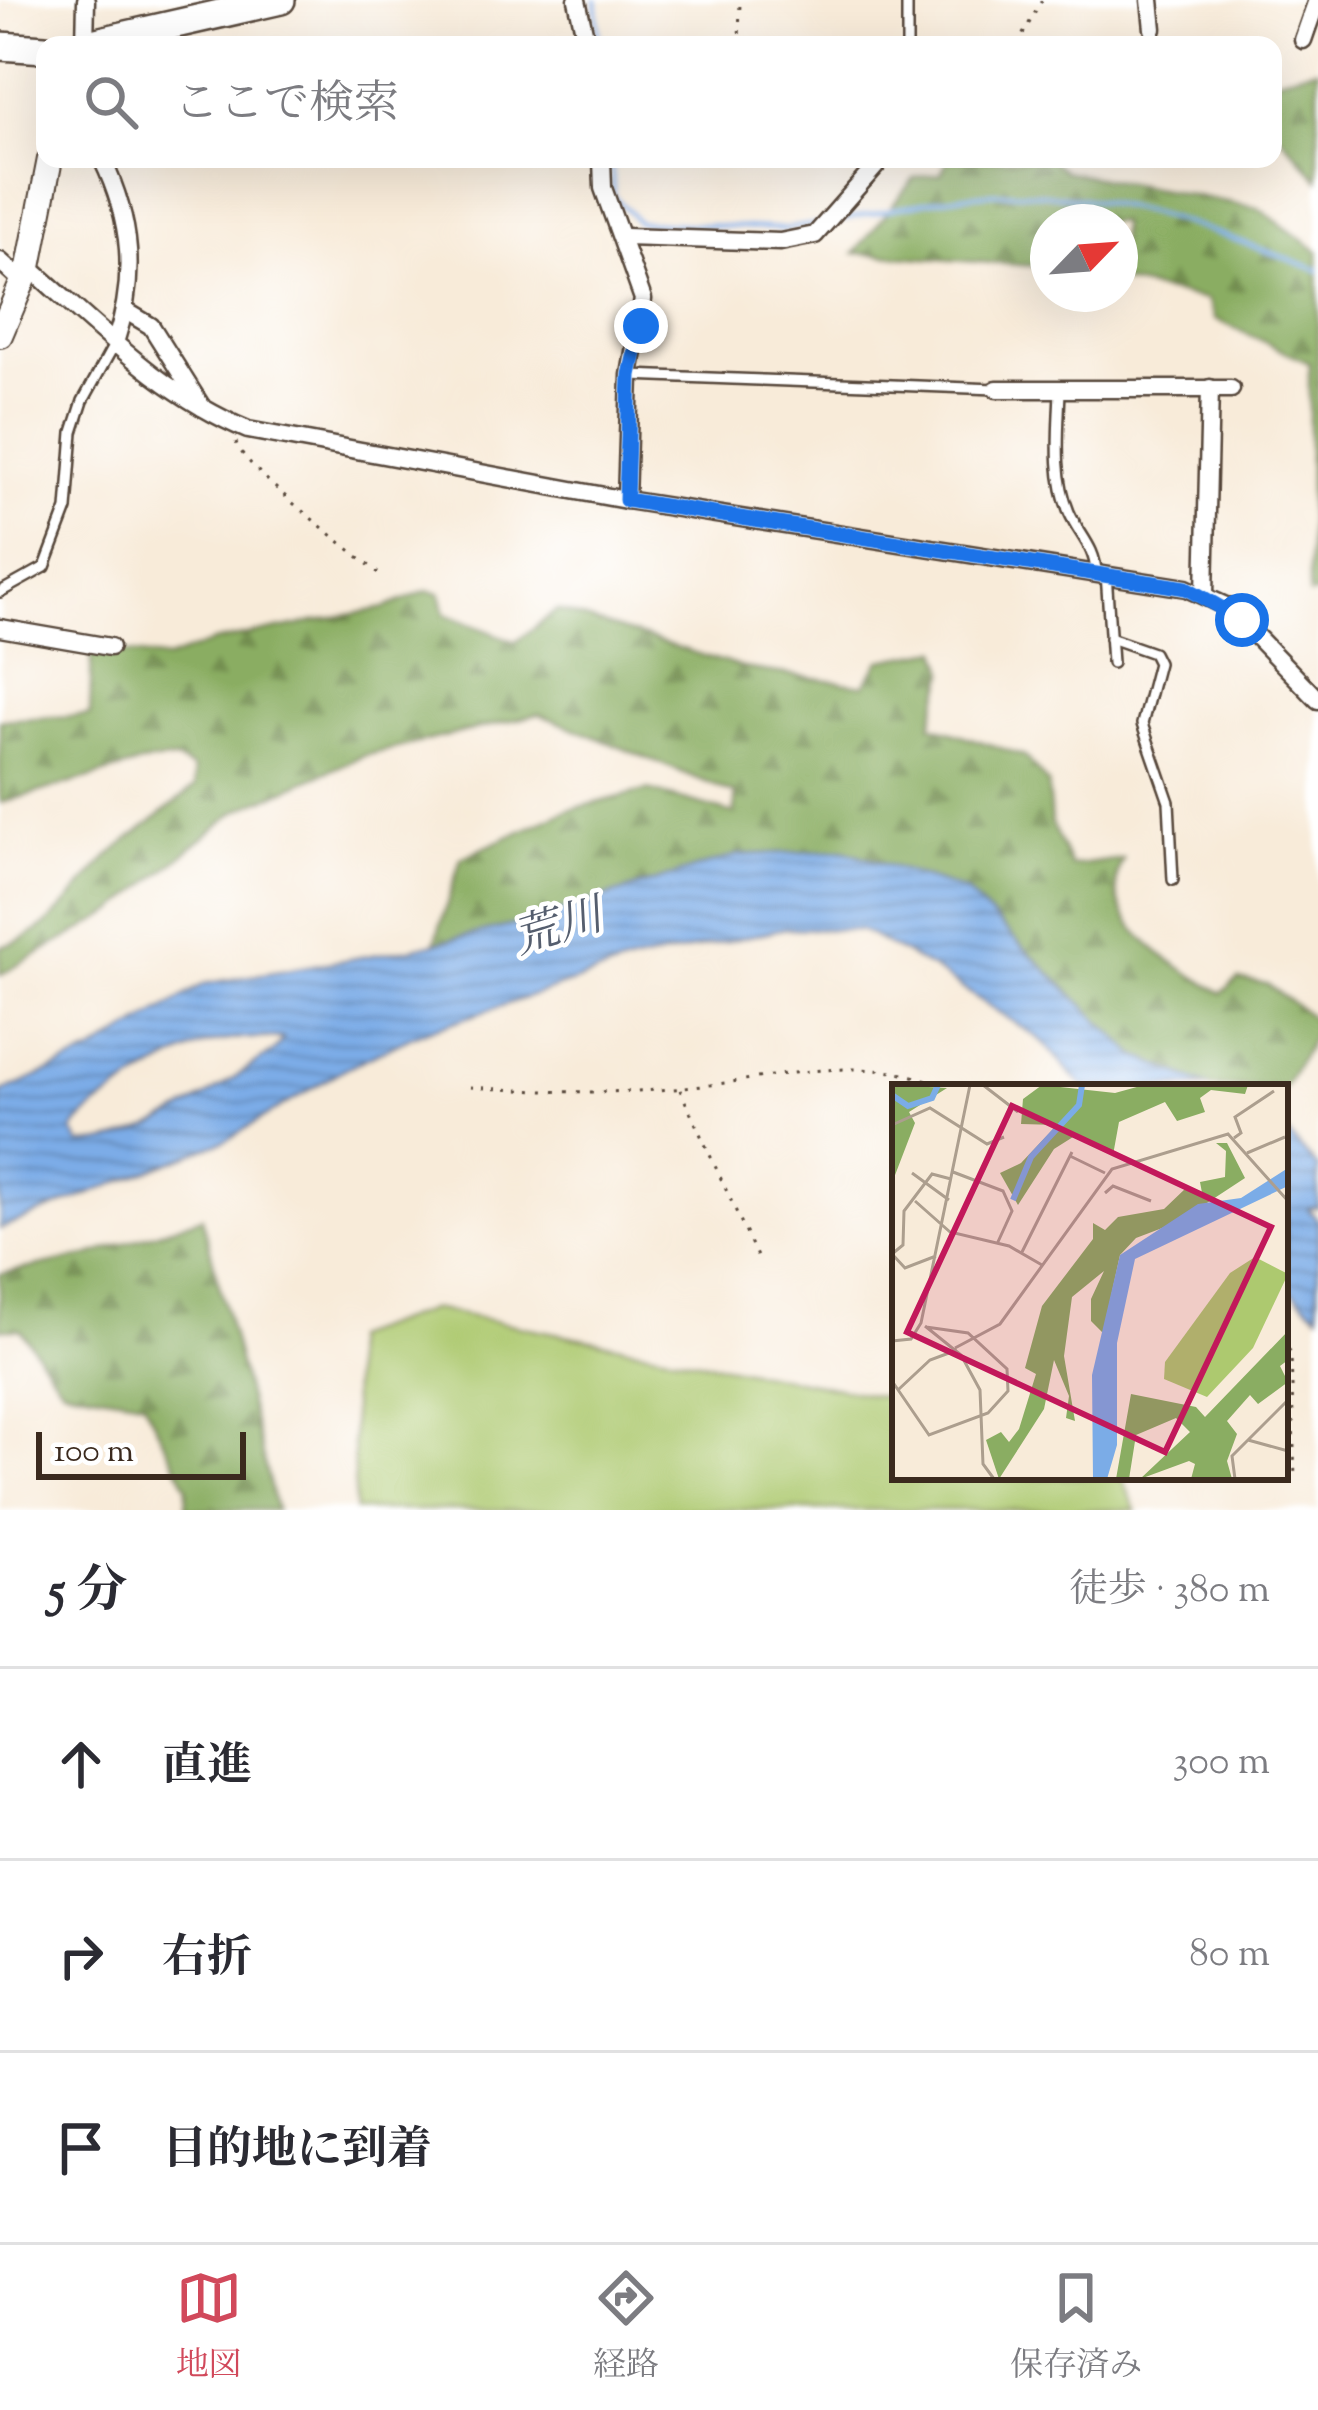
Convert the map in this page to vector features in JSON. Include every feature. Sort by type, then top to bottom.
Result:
[{"type":"main road","points":[[123,36],[281,0]]},
{"type":"main road","points":[[0,46],[36,48]]},
{"type":"street","points":[[84,36],[86,0]]},
{"type":"street","points":[[577,0],[585,36]]},
{"type":"street","points":[[1150,0],[1153,29]]},
{"type":"street","points":[[1304,40],[1317,0]]},
{"type":"street","points":[[0,335],[26,275],[48,168]]},
{"type":"street","points":[[106,168],[128,219],[126,310],[115,343]]},
{"type":"street","points":[[602,168],[603,188],[625,237],[643,299],[630,375],[626,500]]},
{"type":"street","points":[[625,237],[780,242],[815,235],[874,168]]},
{"type":"street","points":[[0,261],[26,275],[206,413],[231,424],[626,500],[1101,573],[1205,594],[1255,632],[1318,700]]},
{"type":"street","points":[[126,310],[151,326],[206,413]]},
{"type":"street","points":[[1205,594],[1210,388]]},
{"type":"street","points":[[997,389],[1231,388]]},
{"type":"street","points":[[0,628],[110,647]]},
{"type":"lane","points":[[907,0],[907,36]]},
{"type":"lane","points":[[0,592],[45,567],[67,509],[73,432],[83,401],[115,343]]},
{"type":"lane","points":[[630,375],[997,389]]},
{"type":"lane","points":[[1060,389],[1059,473],[1070,512],[1101,573],[1112,663]]},
{"type":"lane","points":[[1110,638],[1154,653],[1158,663],[1142,724],[1169,802],[1172,880]]},
{"type":"path","points":[[740,0],[740,36]]},
{"type":"path","points":[[1022,36],[1042,0]]},
{"type":"path","points":[[231,424],[240,458],[378,573]]},
{"type":"path","points":[[470,1087],[569,1094],[679,1088],[749,1075],[837,1067],[930,1084]]},
{"type":"path","points":[[679,1088],[759,1262]]},
{"type":"path","points":[[1288,1346],[1295,1480]]},
{"type":"green space","points":[[1318,68],[1318,179],[1282,137],[1282,77]]},
{"type":"green space","points":[[944,168],[1060,168],[1258,208],[1318,251],[1318,594],[1309,595],[1309,363],[1215,319],[1207,300],[1138,286],[1138,204],[1030,204],[1030,266],[855,253],[914,178],[941,174]]},
{"type":"green space","points":[[427,591],[440,593],[445,614],[516,642],[557,610],[743,668],[864,685],[880,660],[939,650],[946,671],[931,725],[1025,756],[1048,784],[1051,823],[1071,866],[1123,859],[1116,881],[1119,902],[1128,921],[1162,955],[1222,993],[1238,979],[1267,984],[1314,1019],[1315,1033],[1287,1084],[1202,1084],[1136,1056],[965,891],[531,921],[435,943],[461,858],[568,810],[648,790],[735,814],[735,794],[539,714],[363,756],[236,811],[115,911],[0,975],[0,947],[36,932],[114,852],[195,787],[193,769],[176,760],[150,761],[0,803],[0,720],[90,715],[92,648],[167,659],[213,642],[384,608]]},
{"type":"green space","points":[[202,1217],[276,1510],[186,1510],[187,1486],[143,1401],[62,1388],[20,1329],[0,1329],[0,1274],[87,1256]]},
{"type":"green space","points":[[432,1309],[892,1398],[892,1480],[1123,1480],[1136,1510],[355,1510],[350,1338]]},
{"type":"water","name":"荒川","points":[[843,850],[965,891],[1136,1056],[1202,1084],[1080,1084],[1041,1040],[933,969],[861,930],[785,928],[630,963],[417,1034],[344,1069],[227,1140],[0,1229],[0,1093],[94,1052],[204,984],[414,948],[531,921],[737,855]],"holes":[[[283,1038],[274,1051],[207,1096],[132,1135],[80,1144],[73,1131],[111,1096],[199,1047],[230,1040]]]},
{"type":"water","points":[[1288,1134],[1318,1168],[1318,1207],[1308,1209],[1318,1220],[1318,1314],[1288,1288]]},
{"type":"waterway","points":[[596,0],[599,36]]},
{"type":"waterway","points":[[612,168],[614,196],[638,222],[785,229],[817,224]]},
{"type":"waterway","points":[[834,221],[997,193],[1080,198],[1161,216],[1318,270]]},
{"type":"route","points":[[641,326],[630,375],[626,500],[1186,588],[1228,607],[1242,620]]}]
